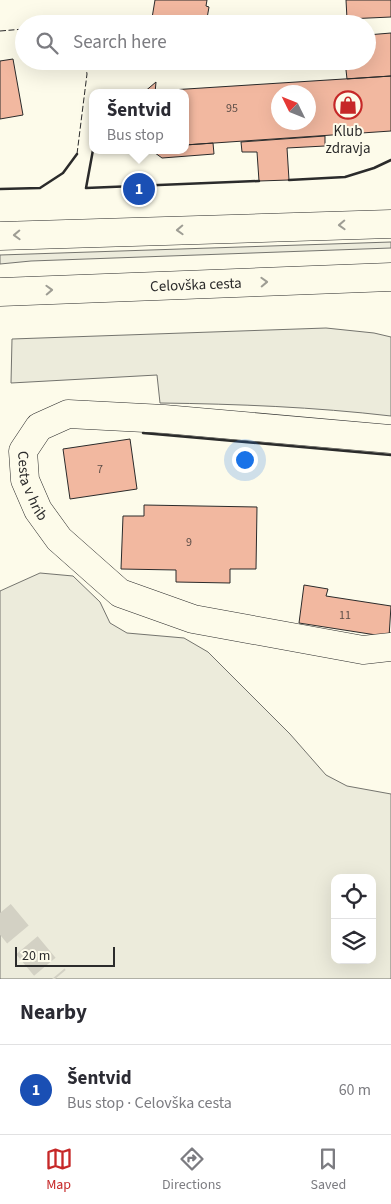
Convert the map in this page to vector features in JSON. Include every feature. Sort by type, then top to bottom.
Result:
[{"type":"street","points":[[0,236],[391,224]]},
{"type":"street","name":"Celovška cesta","points":[[0,292],[391,277]]},
{"type":"street","name":"Cesta v hrib","points":[[391,439],[164,419],[68,414],[39,427],[23,451],[25,480],[38,510],[59,539],[120,593],[193,619],[363,650],[391,647]]},
{"type":"shaded area","points":[[391,242],[391,248],[31,261],[0,264],[0,255]]},
{"type":"shaded area","points":[[326,328],[374,333],[391,337],[391,416],[276,406],[160,403],[157,375],[11,383],[12,339]]},
{"type":"shaded area","points":[[40,573],[73,576],[100,602],[110,623],[127,633],[184,638],[208,652],[290,734],[326,775],[347,786],[391,794],[391,979],[0,979],[0,591]]},
{"type":"building","points":[[155,0],[207,0],[206,6],[209,7],[208,15],[152,15]]},
{"type":"building","points":[[346,0],[391,0],[391,17],[347,15]]},
{"type":"building","points":[[391,33],[391,76],[347,79],[346,70],[376,70],[376,34]]},
{"type":"building","points":[[13,59],[23,115],[0,119],[0,61]]},
{"type":"building","points":[[391,76],[391,131],[189,145],[189,89],[186,89]]},
{"type":"building","points":[[156,82],[155,89],[148,89]]},
{"type":"building","points":[[325,136],[325,146],[287,148],[289,180],[259,181],[257,152],[242,152],[241,142]]},
{"type":"building","points":[[213,143],[214,154],[162,158],[156,154],[189,154],[189,145]]},
{"type":"building","points":[[130,439],[137,489],[70,499],[63,449]]},
{"type":"building","points":[[144,505],[257,507],[256,569],[230,569],[230,583],[176,582],[176,570],[121,569],[123,516],[144,516]]},
{"type":"building","points":[[304,585],[328,589],[326,596],[391,606],[389,637],[299,623]]},
{"type":"tunnel","points":[[0,913],[55,979]]},
{"type":"fence","points":[[0,31],[15,30]]},
{"type":"fence","points":[[77,154],[86,70]]},
{"type":"wall","points":[[0,189],[40,188],[63,173],[77,154]]},
{"type":"wall","points":[[92,154],[86,188],[259,181]]},
{"type":"wall","points":[[289,180],[345,177],[374,168],[391,160]]},
{"type":"wall","points":[[143,433],[391,455]]},
{"type":"place","name":"Klub zdravja","points":[[348,105]]},
{"type":"place","name":"Šentvid","points":[[139,189]]}]
